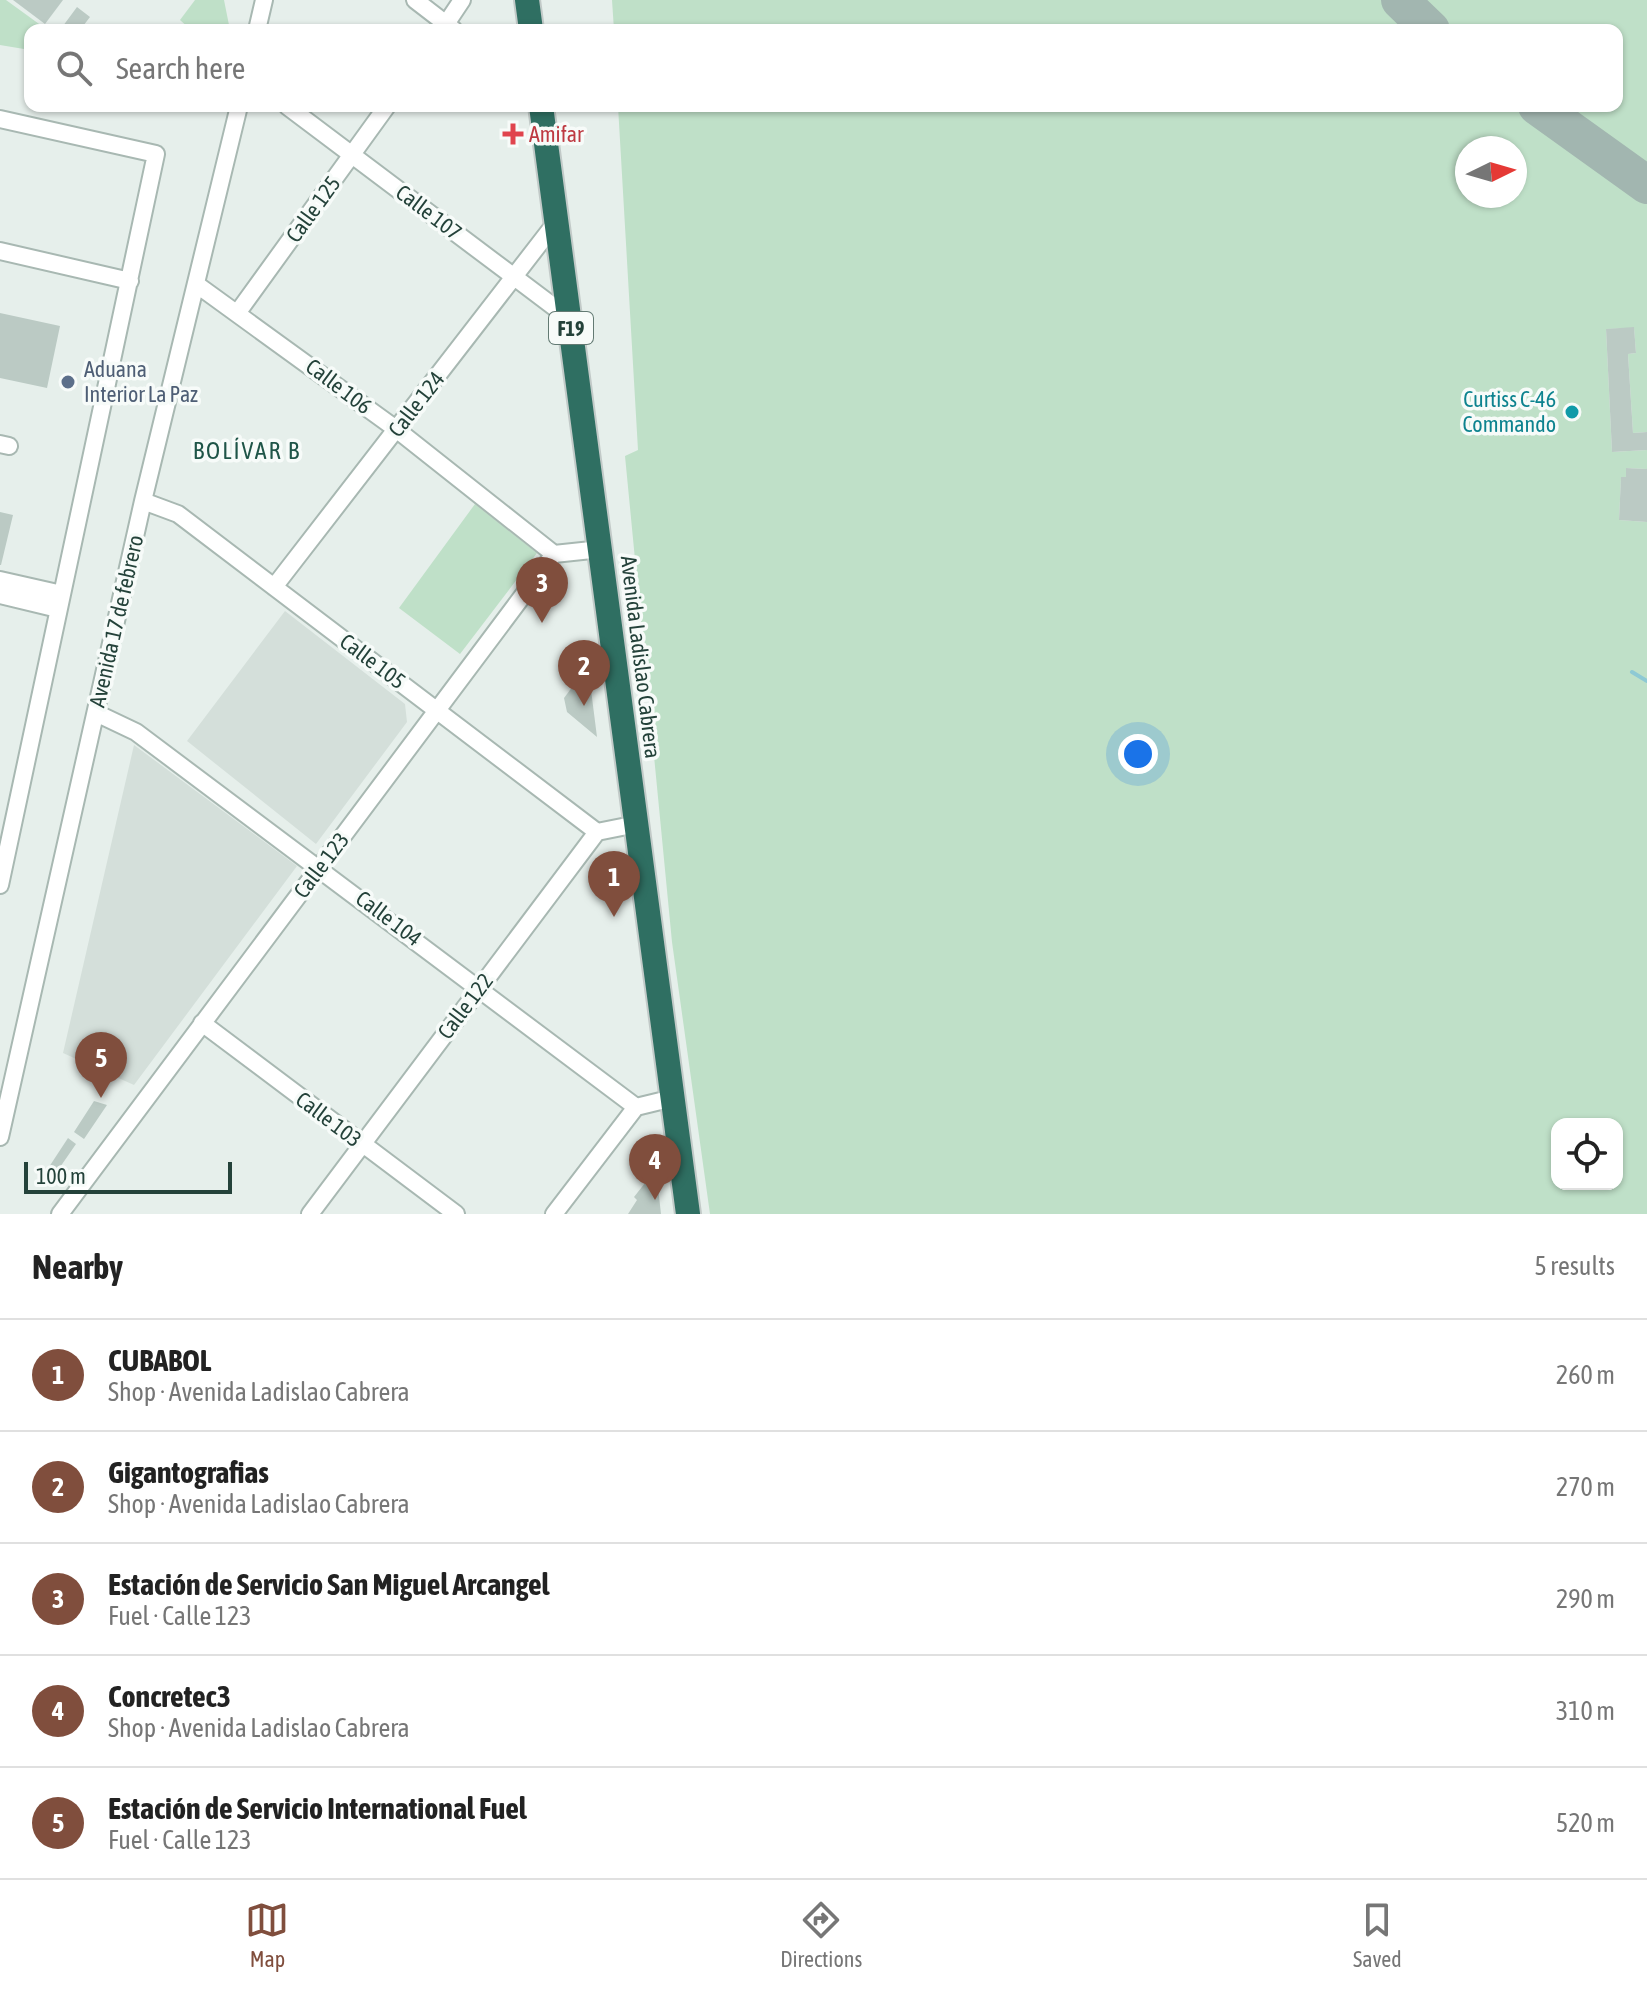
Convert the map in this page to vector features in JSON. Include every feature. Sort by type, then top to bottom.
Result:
[{"type":"highway","points":[[527,0],[530,24]]},
{"type":"highway","name":"Avenida Ladislao Cabrera","points":[[542,112],[688,1214]]},
{"type":"street","points":[[258,24],[264,0]]},
{"type":"street","points":[[415,0],[443,24]]},
{"type":"street","points":[[450,24],[462,0]]},
{"type":"street","name":"Avenida 17 de febrero","points":[[0,1137],[143,501],[238,112]]},
{"type":"street","name":"Calle 107","points":[[295,112],[570,319]]},
{"type":"street","name":"Calle 125","points":[[238,312],[383,112]]},
{"type":"street","points":[[0,119],[156,154],[60,601],[5,838],[0,885]]},
{"type":"street","name":"Calle 124","points":[[274,587],[557,221]]},
{"type":"street","points":[[0,251],[130,281]]},
{"type":"street","name":"Calle 106","points":[[196,284],[396,429],[554,554]]},
{"type":"street","name":"Calle 105","points":[[143,501],[178,514],[597,832]]},
{"type":"street","points":[[554,554],[601,549]]},
{"type":"street","name":"Calle 123","points":[[60,1214],[554,554]]},
{"type":"street","points":[[0,580],[60,601]]},
{"type":"street","points":[[0,595],[60,601]]},
{"type":"street","name":"Calle 104","points":[[96,713],[136,732],[479,986],[636,1107]]},
{"type":"street","points":[[597,832],[637,824]]},
{"type":"street","name":"Calle 122","points":[[310,1214],[597,832]]},
{"type":"street","name":"Calle 103","points":[[202,1023],[456,1214]]},
{"type":"street","points":[[554,1214],[636,1107],[673,1098]]},
{"type":"shaded area","points":[[285,611],[405,704],[407,722],[316,844],[187,741]]},
{"type":"shaded area","points":[[134,745],[297,866],[134,1085],[63,1053]]},
{"type":"green space","points":[[0,0],[6,0],[39,24],[24,24],[24,49],[0,45]]},
{"type":"green space","points":[[195,0],[224,0],[229,24],[184,24],[180,20]]},
{"type":"green space","points":[[612,0],[1647,0],[1647,432],[1633,433],[1628,354],[1636,353],[1634,328],[1606,329],[1612,452],[1647,450],[1647,469],[1626,468],[1626,477],[1621,478],[1619,520],[1647,522],[1647,1214],[710,1214],[672,942],[625,456],[638,450],[618,112],[1623,112],[1623,24],[614,24]]},
{"type":"green space","points":[[475,504],[537,553],[460,654],[399,608]]},
{"type":"building","points":[[13,0],[63,0],[45,24]]},
{"type":"building","points":[[77,7],[90,17],[85,24],[64,24]]},
{"type":"building","points":[[0,313],[60,326],[47,388],[0,378]]},
{"type":"building","points":[[1634,327],[1636,353],[1628,354],[1633,433],[1647,432],[1647,450],[1612,452],[1606,329]]},
{"type":"building","points":[[1626,468],[1647,469],[1647,522],[1619,520],[1621,477],[1626,477]]},
{"type":"building","points":[[0,512],[13,515],[1,565],[0,565]]},
{"type":"building","points":[[588,666],[597,737],[567,712],[564,698]]},
{"type":"building","points":[[94,1101],[107,1105],[84,1139],[74,1132]]},
{"type":"building","points":[[68,1138],[76,1144],[56,1173],[47,1170]]},
{"type":"building","points":[[656,1169],[661,1214],[628,1214],[637,1200],[634,1197]]},
{"type":"waterway","points":[[1632,672],[1647,681]]},
{"type":"taxiway","points":[[1400,0],[1425,24]]},
{"type":"taxiway","points":[[1545,112],[1647,185]]},
{"type":"place","name":"Amifar","points":[[513,134]]},
{"type":"place","name":"Aduana Interior La Paz","points":[[68,382]]},
{"type":"place","name":"Curtiss C-46 Commando","points":[[1572,412]]},
{"type":"place","name":"Estación de Servicio San Miguel Arcangel","points":[[542,623]]},
{"type":"place","name":"Gigantografias","points":[[584,706]]},
{"type":"place","name":"CUBABOL","points":[[614,917]]},
{"type":"place","name":"Estación de Servicio International Fuel","points":[[101,1098]]},
{"type":"place","name":"Concretec3","points":[[655,1200]]},
{"type":"district","name":"BOLÍVAR B","points":[[247,450]]}]
